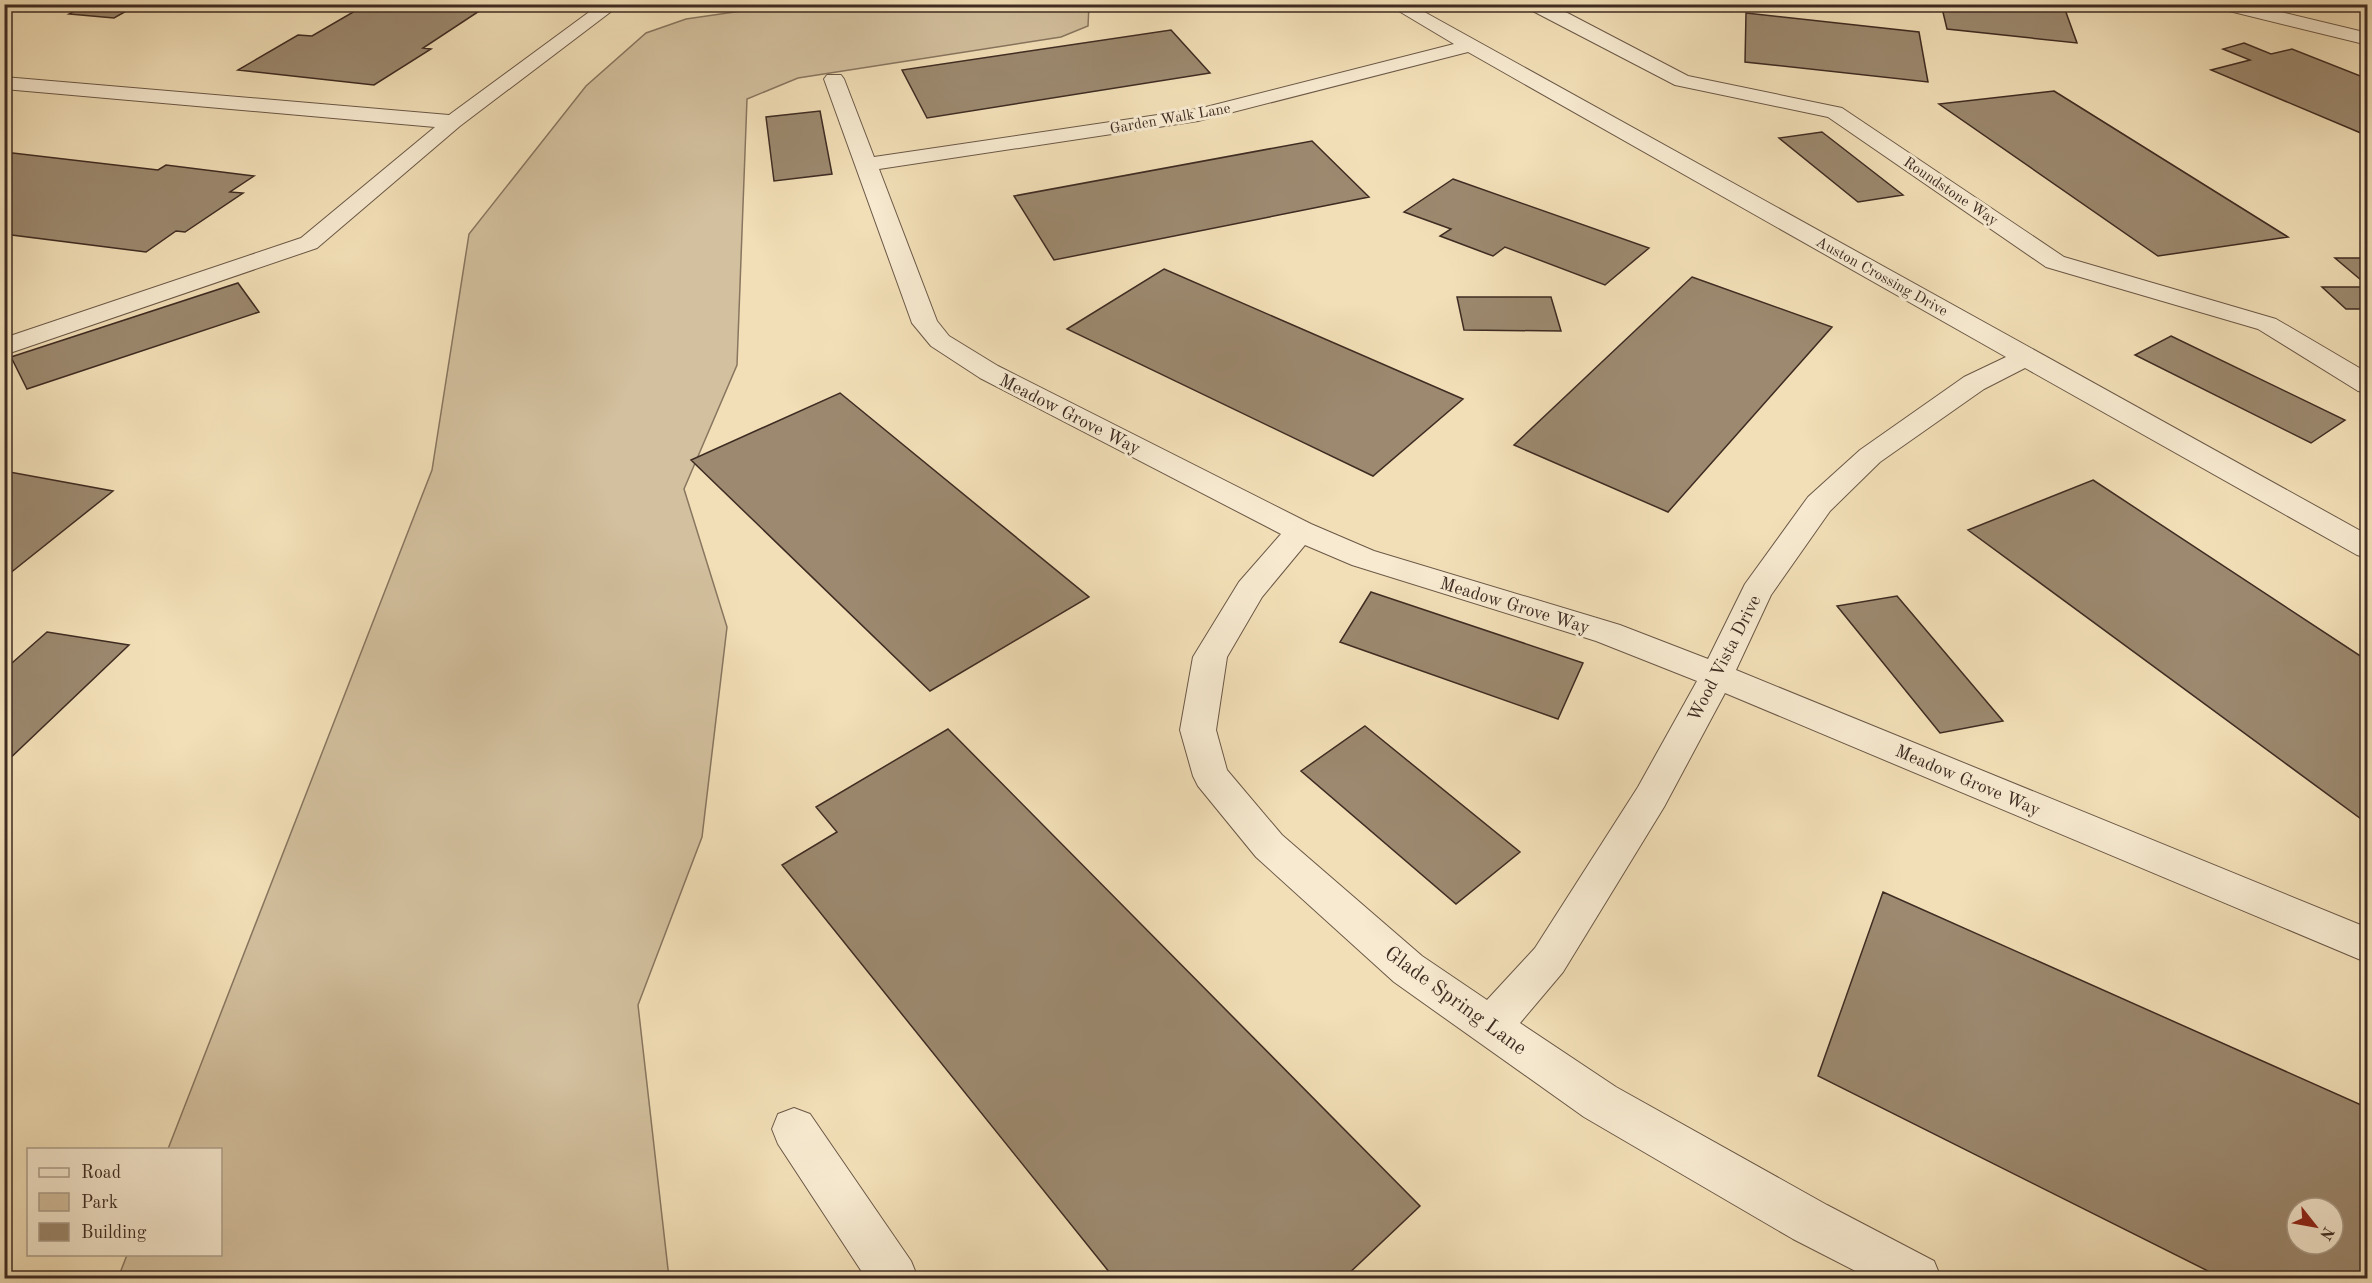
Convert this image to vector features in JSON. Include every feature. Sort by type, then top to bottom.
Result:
[{"type":"street","points":[[4,347],[309,243],[453,122],[612,4]]},
{"type":"street","name":"Auston Crossing Drive","points":[[1396,4],[2367,548]]},
{"type":"street","name":"Roundstone Way","points":[[1533,4],[1682,81],[1835,112],[2055,262],[2267,324],[2367,385]]},
{"type":"street","points":[[2223,4],[2367,39]]},
{"type":"street","name":"Garden Walk Lane","points":[[865,165],[1198,115],[1391,68],[1470,46]]},
{"type":"street","name":"Meadow Grove Way","points":[[834,79],[925,323],[940,341],[959,356],[1300,531],[1363,558],[1608,633],[1717,676],[2367,946]]},
{"type":"street","points":[[4,83],[453,122]]},
{"type":"street","name":"Wood Vista Drive","points":[[1491,1026],[1549,960],[1651,797],[1717,676],[1756,592],[1819,504],[1870,456],[1964,389],[2026,357]]},
{"type":"street","name":"Glade Spring Lane","points":[[1300,531],[1250,590],[1210,657],[1198,730],[1211,776],[1269,846],[1408,969],[1600,1102],[1810,1221],[1917,1278]]},
{"type":"street","points":[[794,1130],[894,1278]]},
{"type":"green space","points":[[783,5],[1089,5],[1088,26],[1061,37],[798,78],[747,99],[737,365],[684,489],[727,627],[702,837],[638,1005],[669,1278],[118,1278],[127,1256],[222,1256],[222,1148],[168,1148],[432,470],[469,234],[586,86],[646,33],[686,19]]},
{"type":"building","points":[[87,4],[139,4],[114,18],[69,14]]},
{"type":"building","points":[[367,4],[490,4],[423,48],[431,49],[374,85],[238,70],[298,35],[312,36]]},
{"type":"building","points":[[1941,4],[2063,4],[2077,43],[1947,29]]},
{"type":"building","points":[[1746,13],[1919,32],[1928,82],[1745,62]]},
{"type":"building","points":[[1171,30],[1210,73],[927,118],[902,70]]},
{"type":"building","points":[[2244,43],[2271,54],[2292,49],[2368,79],[2368,136],[2211,70],[2250,60],[2223,49]]},
{"type":"building","points":[[2054,91],[2288,237],[2158,256],[1939,104]]},
{"type":"building","points":[[820,111],[832,174],[774,181],[766,117]]},
{"type":"building","points":[[1822,132],[1903,195],[1858,202],[1779,138]]},
{"type":"building","points":[[1312,141],[1369,197],[1054,260],[1014,196]]},
{"type":"building","points":[[4,152],[158,170],[166,165],[254,176],[230,192],[243,193],[185,232],[176,231],[146,252],[4,234]]},
{"type":"building","points":[[1453,179],[1649,248],[1605,285],[1505,247],[1493,256],[1440,236],[1451,229],[1404,212]]},
{"type":"building","points":[[2335,258],[2368,258],[2368,286]]},
{"type":"building","points":[[1164,269],[1463,399],[1373,476],[1067,329]]},
{"type":"building","points":[[1692,277],[1832,327],[1668,512],[1514,445]]},
{"type":"building","points":[[238,283],[259,312],[27,389],[11,357]]},
{"type":"building","points":[[2322,287],[2368,287],[2368,309],[2346,309]]},
{"type":"building","points":[[1457,297],[1551,297],[1561,331],[1464,330]]},
{"type":"building","points":[[2171,336],[2345,420],[2311,443],[2135,355]]},
{"type":"building","points":[[840,393],[1089,597],[930,691],[691,460]]},
{"type":"building","points":[[4,471],[113,491],[4,578]]},
{"type":"building","points":[[2093,480],[2368,661],[2368,824],[1968,530]]},
{"type":"building","points":[[1371,592],[1583,663],[1558,719],[1340,642]]},
{"type":"building","points":[[1897,596],[2003,721],[1940,733],[1837,606]]},
{"type":"building","points":[[47,632],[129,645],[4,764],[4,670]]},
{"type":"building","points":[[1365,726],[1520,852],[1456,904],[1301,771]]},
{"type":"building","points":[[948,729],[1420,1206],[1344,1278],[1114,1278],[782,865],[837,832],[816,807]]},
{"type":"building","points":[[1883,892],[2368,1108],[2368,1278],[2222,1278],[1818,1076]]}]
